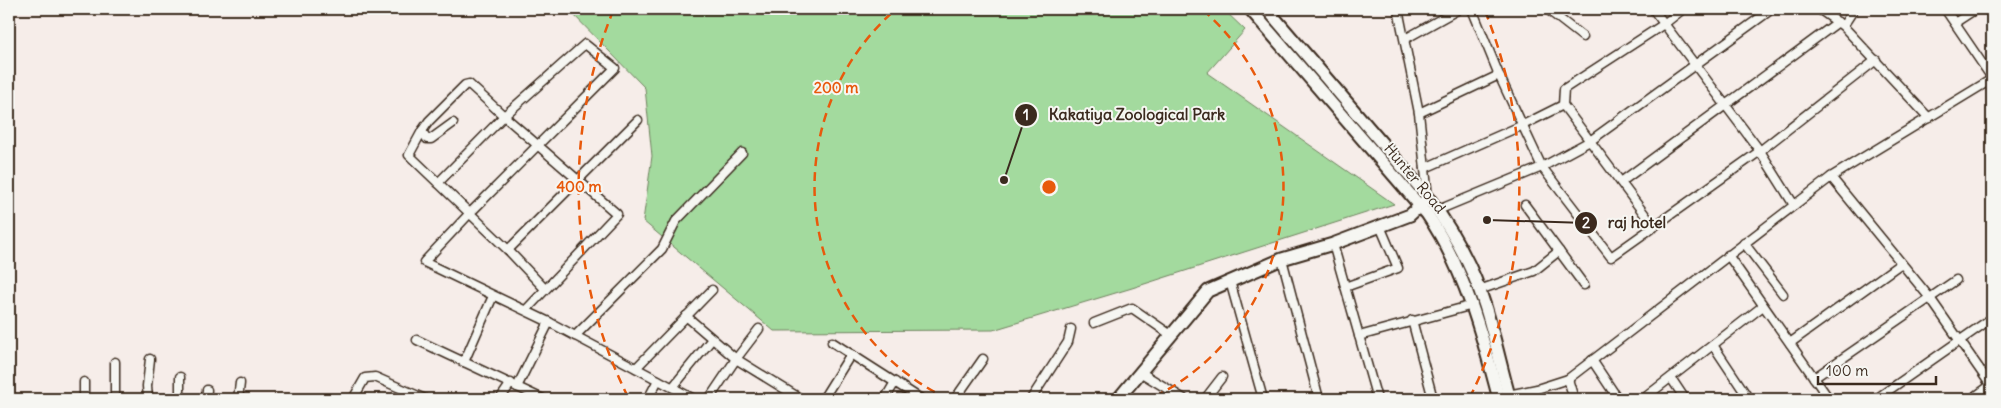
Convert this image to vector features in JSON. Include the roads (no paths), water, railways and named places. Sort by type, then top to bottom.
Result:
[{"type":"main road","name":"Hunter Road","points":[[1250,9],[1436,227],[1454,260],[1473,305],[1506,398]]},
{"type":"main road","name":"Hunter Road","points":[[1267,9],[1438,210],[1458,244],[1480,290],[1490,320],[1506,398]]},
{"type":"main road","points":[[1118,399],[1208,291],[1282,259],[1333,244],[1410,214],[1428,196]]},
{"type":"street","points":[[1398,9],[1419,113],[1428,196]]},
{"type":"street","points":[[1404,39],[1459,9]]},
{"type":"street","points":[[1473,9],[1498,75],[1542,167],[1611,257],[1760,151],[1876,60]]},
{"type":"street","points":[[1548,9],[1583,37]]},
{"type":"street","points":[[1653,9],[1760,151],[1794,205]]},
{"type":"street","points":[[1654,227],[1563,105],[1564,89],[1664,24],[1683,9]]},
{"type":"street","points":[[1438,210],[1542,167],[1590,141],[1772,9]]},
{"type":"street","points":[[1819,9],[1841,24],[1929,118]]},
{"type":"street","points":[[1621,182],[1841,24],[1854,9]]},
{"type":"street","points":[[1506,398],[1568,379],[1831,177],[1992,79],[1956,22],[1945,9]]},
{"type":"street","points":[[1956,22],[1976,9]]},
{"type":"street","points":[[438,183],[504,116],[585,44],[615,68],[470,213],[424,262],[526,310],[694,399]]},
{"type":"street","points":[[1419,113],[1498,75]]},
{"type":"street","points":[[526,310],[618,214],[467,83],[429,121],[409,155],[546,289]]},
{"type":"street","points":[[1425,168],[1523,125],[1563,105]]},
{"type":"street","points":[[508,250],[638,120]]},
{"type":"street","points":[[422,132],[427,139],[431,139],[453,123]]},
{"type":"street","points":[[575,336],[662,249],[676,221],[742,153]]},
{"type":"street","points":[[1831,177],[1900,264],[1930,298],[1992,386],[1972,399]]},
{"type":"street","points":[[1525,205],[1584,285]]},
{"type":"street","points":[[1345,287],[1398,268],[1380,226]]},
{"type":"street","points":[[1744,243],[1783,294]]},
{"type":"street","points":[[1333,244],[1377,399]]},
{"type":"street","points":[[1480,290],[1534,271],[1559,251]]},
{"type":"street","points":[[1728,255],[1829,399]]},
{"type":"street","points":[[1282,259],[1319,399]]},
{"type":"street","points":[[1790,343],[1900,264]]},
{"type":"street","points":[[1814,378],[1956,280]]},
{"type":"street","points":[[1230,281],[1263,399]]},
{"type":"street","points":[[636,368],[712,290]]},
{"type":"street","points":[[464,362],[493,296]]},
{"type":"street","points":[[1359,336],[1412,320],[1473,305]]},
{"type":"street","points":[[1643,399],[1763,306]]},
{"type":"street","points":[[1094,323],[1132,308],[1171,335]]},
{"type":"street","points":[[686,316],[736,359],[801,399]]},
{"type":"street","points":[[1876,399],[1992,318]]},
{"type":"street","points":[[1412,320],[1432,399]]},
{"type":"street","points":[[500,399],[514,385],[549,322]]},
{"type":"street","points":[[709,399],[759,329]]},
{"type":"street","points":[[1030,399],[1068,342],[1071,329]]},
{"type":"street","points":[[673,387],[712,339]]},
{"type":"street","points":[[416,340],[543,399]]},
{"type":"street","points":[[832,342],[921,399]]},
{"type":"street","points":[[1713,345],[1750,399]]},
{"type":"street","points":[[823,399],[851,354]]},
{"type":"street","points":[[148,399],[147,386],[150,359]]},
{"type":"street","points":[[955,399],[982,359]]},
{"type":"street","points":[[1592,360],[1618,399]]},
{"type":"street","points":[[115,362],[115,399]]},
{"type":"street","points":[[1140,372],[1184,399]]},
{"type":"street","points":[[180,377],[180,399]]},
{"type":"street","points":[[352,399],[365,378],[375,377],[425,399]]},
{"type":"street","points":[[1205,399],[1222,377]]},
{"type":"street","points":[[1671,378],[1685,399]]},
{"type":"street","points":[[1568,379],[1574,399]]},
{"type":"street","points":[[648,399],[658,380]]},
{"type":"street","points":[[84,382],[84,399]]},
{"type":"street","points":[[885,399],[895,382]]},
{"type":"street","points":[[238,399],[240,383]]},
{"type":"street","points":[[206,390],[206,399]]},
{"type":"place","name":"Kakatiya Zoological Park","points":[[1004,180]]},
{"type":"place","name":"raj hotel","points":[[1487,220]]}]
